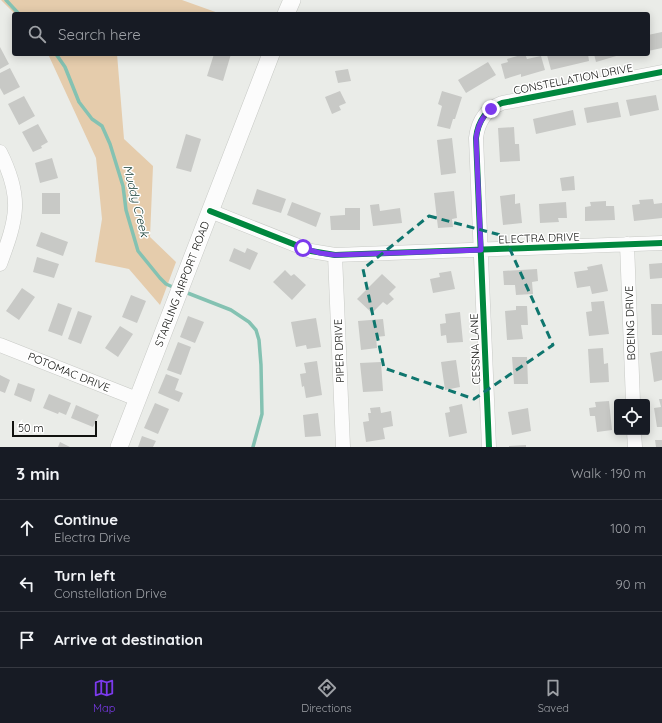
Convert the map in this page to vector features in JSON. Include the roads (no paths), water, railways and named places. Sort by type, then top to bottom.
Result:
[{"type":"street","points":[[287,12],[292,0]]},
{"type":"street","name":"STARLING AIRPORT ROAD","points":[[119,447],[270,56]]},
{"type":"street","name":"CONSTELLATION DRIVE","points":[[481,250],[476,138],[479,124],[486,113],[502,103],[662,72]]},
{"type":"street","points":[[0,152],[12,179],[15,202],[12,230],[0,264]]},
{"type":"street","name":"ELECTRA DRIVE","points":[[210,211],[312,251],[335,255],[662,243]]},
{"type":"street","name":"BOEING DRIVE","points":[[627,244],[633,399]]},
{"type":"street","name":"CESSNA LANE","points":[[481,250],[489,447]]},
{"type":"street","name":"PIPER DRIVE","points":[[335,255],[343,447]]},
{"type":"street","name":"POTOMAC DRIVE","points":[[0,345],[137,399]]},
{"type":"street","points":[[634,435],[635,447]]},
{"type":"waterway","name":"Muddy Creek","points":[[6,0],[17,12]]},
{"type":"waterway","name":"Muddy Creek","points":[[57,56],[65,67],[79,102],[92,119],[102,126],[110,144],[123,186],[126,210],[138,251],[160,278],[166,284],[175,288]]},
{"type":"waterway","name":"Muddy Creek","points":[[185,292],[231,310],[249,322],[256,330],[259,340],[261,365],[262,414],[253,447]]}]
